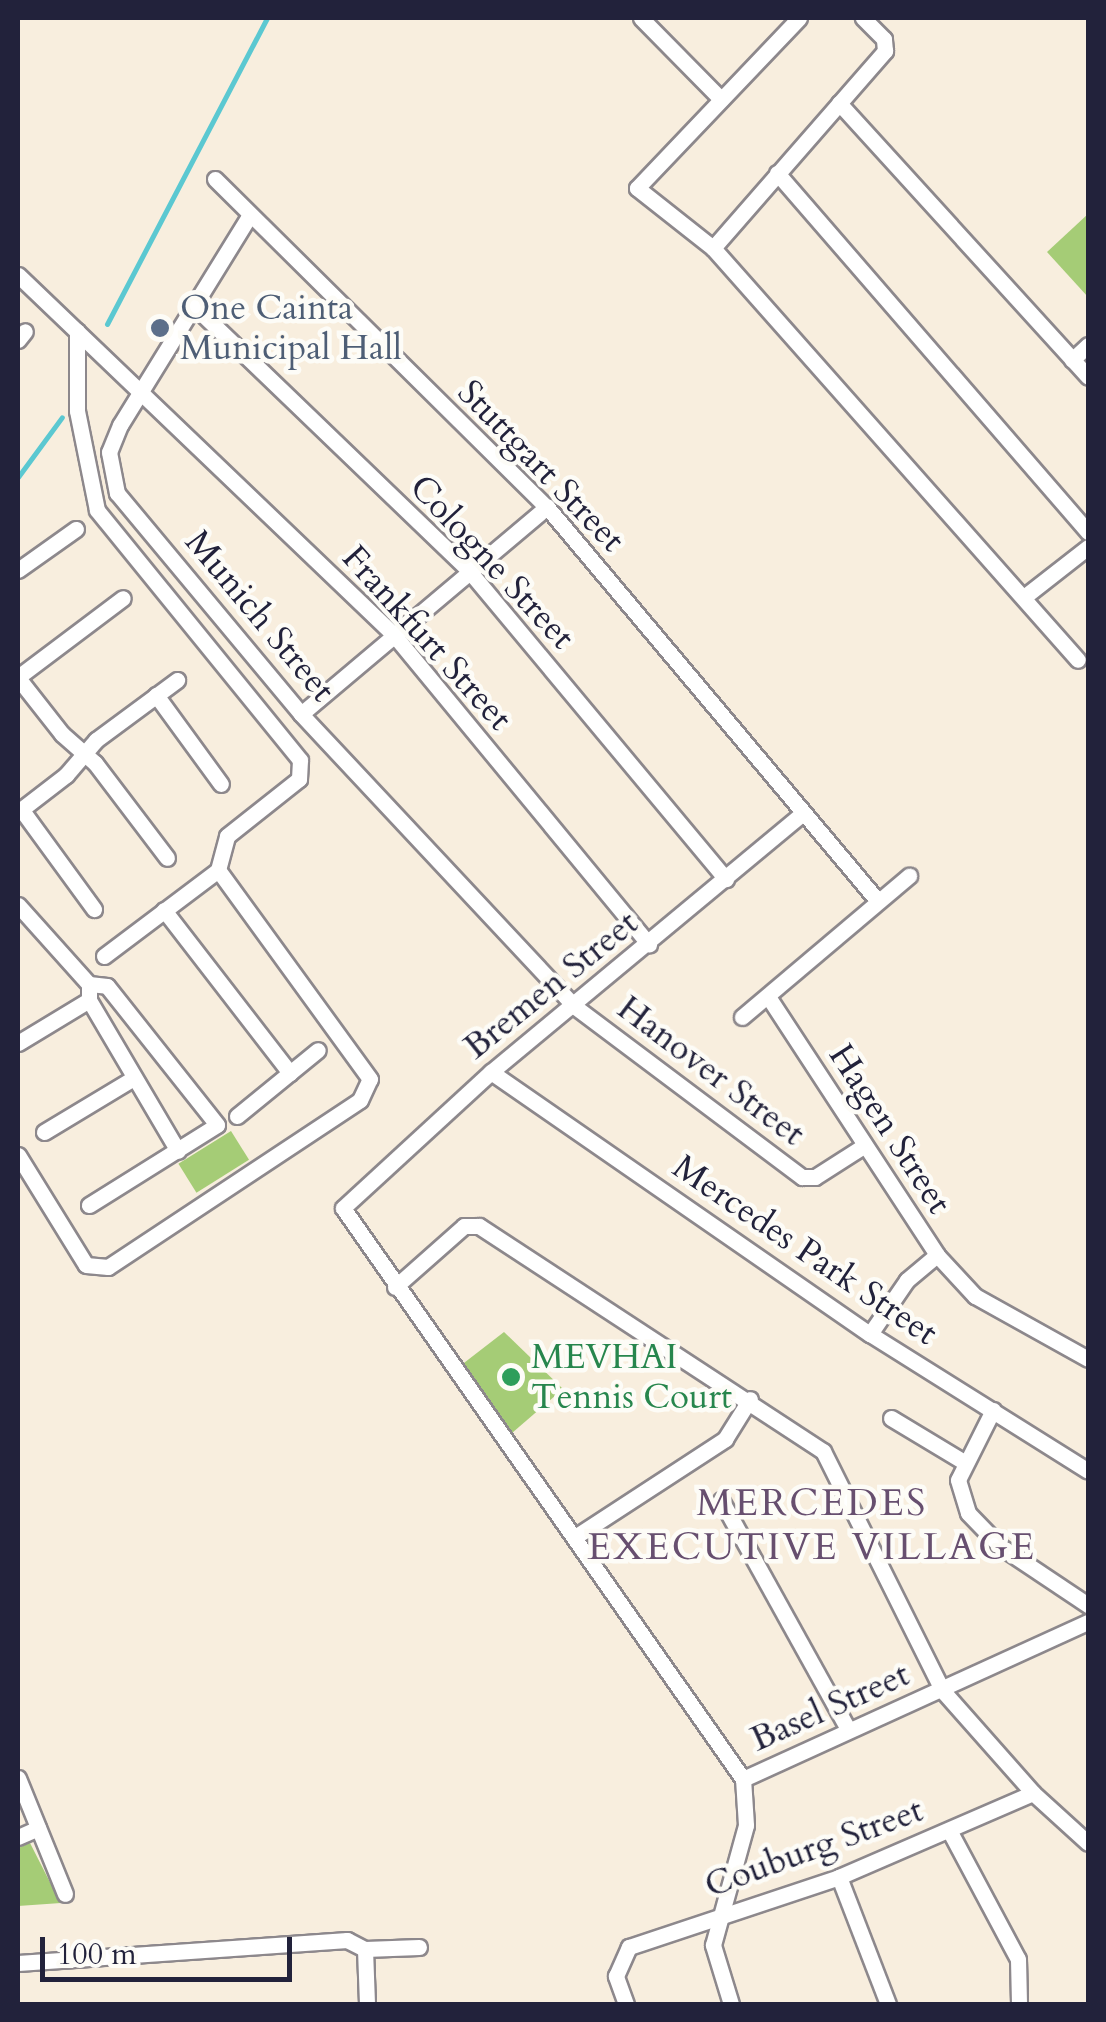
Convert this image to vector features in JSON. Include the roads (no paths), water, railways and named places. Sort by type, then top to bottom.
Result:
[{"type":"street","points":[[798,18],[637,188],[713,248],[1078,660]]},
{"type":"street","points":[[713,248],[886,51],[884,39],[864,18]]},
{"type":"street","points":[[650,21],[721,99]]},
{"type":"street","points":[[840,103],[1088,377]]},
{"type":"street","points":[[777,172],[1088,532]]},
{"type":"street","name":"Stuttgart Street","points":[[215,180],[248,218],[547,507],[803,813]]},
{"type":"street","name":"Munich Street","points":[[248,218],[140,390],[109,452],[118,493],[302,714],[574,1006]]},
{"type":"street","name":"Frankfurt Street","points":[[18,275],[394,636],[649,944]]},
{"type":"street","name":"Cologne Street","points":[[193,305],[470,572],[726,880]]},
{"type":"street","points":[[77,331],[77,411],[97,510],[300,760],[299,779],[227,836],[218,870],[104,956]]},
{"type":"street","points":[[1072,360],[1088,345]]},
{"type":"street","points":[[302,714],[547,507]]},
{"type":"street","points":[[18,570],[76,528]]},
{"type":"street","points":[[1024,596],[1088,547]]},
{"type":"street","points":[[124,598],[18,677],[167,858]]},
{"type":"street","points":[[94,909],[19,811],[66,774],[82,752],[177,680]]},
{"type":"street","points":[[156,695],[221,784]]},
{"type":"street","points":[[803,813],[877,900]]},
{"type":"street","name":"Bremen Street","points":[[395,1287],[343,1208],[491,1072],[803,813]]},
{"type":"street","points":[[18,1155],[86,1265],[96,1270],[275,1159],[368,1090],[370,1079],[218,870]]},
{"type":"street","points":[[742,1017],[909,876]]},
{"type":"street","points":[[18,905],[24,926],[89,992],[132,1079],[178,1151]]},
{"type":"street","points":[[164,910],[290,1073]]},
{"type":"street","points":[[18,1043],[89,992],[106,986],[217,1125],[89,1205]]},
{"type":"street","name":"Hagen Street","points":[[769,998],[937,1255],[907,1280],[870,1334]]},
{"type":"street","name":"Hanover Street","points":[[574,1006],[802,1177],[815,1177],[865,1145]]},
{"type":"street","points":[[237,1116],[318,1050]]},
{"type":"street","name":"Mercedes Park Street","points":[[491,1072],[870,1334],[1088,1472]]},
{"type":"street","points":[[44,1132],[132,1079]]},
{"type":"street","points":[[731,2004],[713,1945],[746,1825],[744,1779],[578,1536],[395,1287],[464,1226],[479,1226],[750,1399],[827,1455],[942,1690],[1033,1793],[1088,1843]]},
{"type":"street","points":[[937,1255],[975,1296],[1088,1359]]},
{"type":"street","points":[[578,1536],[726,1439],[750,1399]]},
{"type":"street","points":[[992,1410],[958,1480],[968,1513],[1001,1548],[1088,1604]]},
{"type":"street","points":[[891,1418],[964,1462]]},
{"type":"street","points":[[721,1500],[847,1727]]},
{"type":"street","name":"Basel Street","points":[[744,1779],[847,1727],[942,1690],[1088,1622]]},
{"type":"street","points":[[18,1778],[65,1894]]},
{"type":"street","name":"Couburg Street","points":[[626,2004],[616,1976],[629,1947],[840,1877],[1033,1793]]},
{"type":"street","points":[[18,1837],[38,1828]]},
{"type":"street","points":[[950,1830],[1018,1959],[1019,2004]]},
{"type":"street","points":[[840,1877],[888,2004]]},
{"type":"street","points":[[18,1963],[347,1940],[365,1949],[420,1947]]},
{"type":"street","points":[[365,1949],[367,2004]]},
{"type":"waterway","points":[[107,324],[267,18]]},
{"type":"waterway","points":[[18,477],[62,417]]},
{"type":"place","name":"One Cainta Municipal Hall","points":[[160,328]]},
{"type":"place","name":"MEVHAI Tennis Court","points":[[511,1377]]},
{"type":"district","name":"MERCEDES EXECUTIVE VILLAGE","points":[[812,1526]]}]
